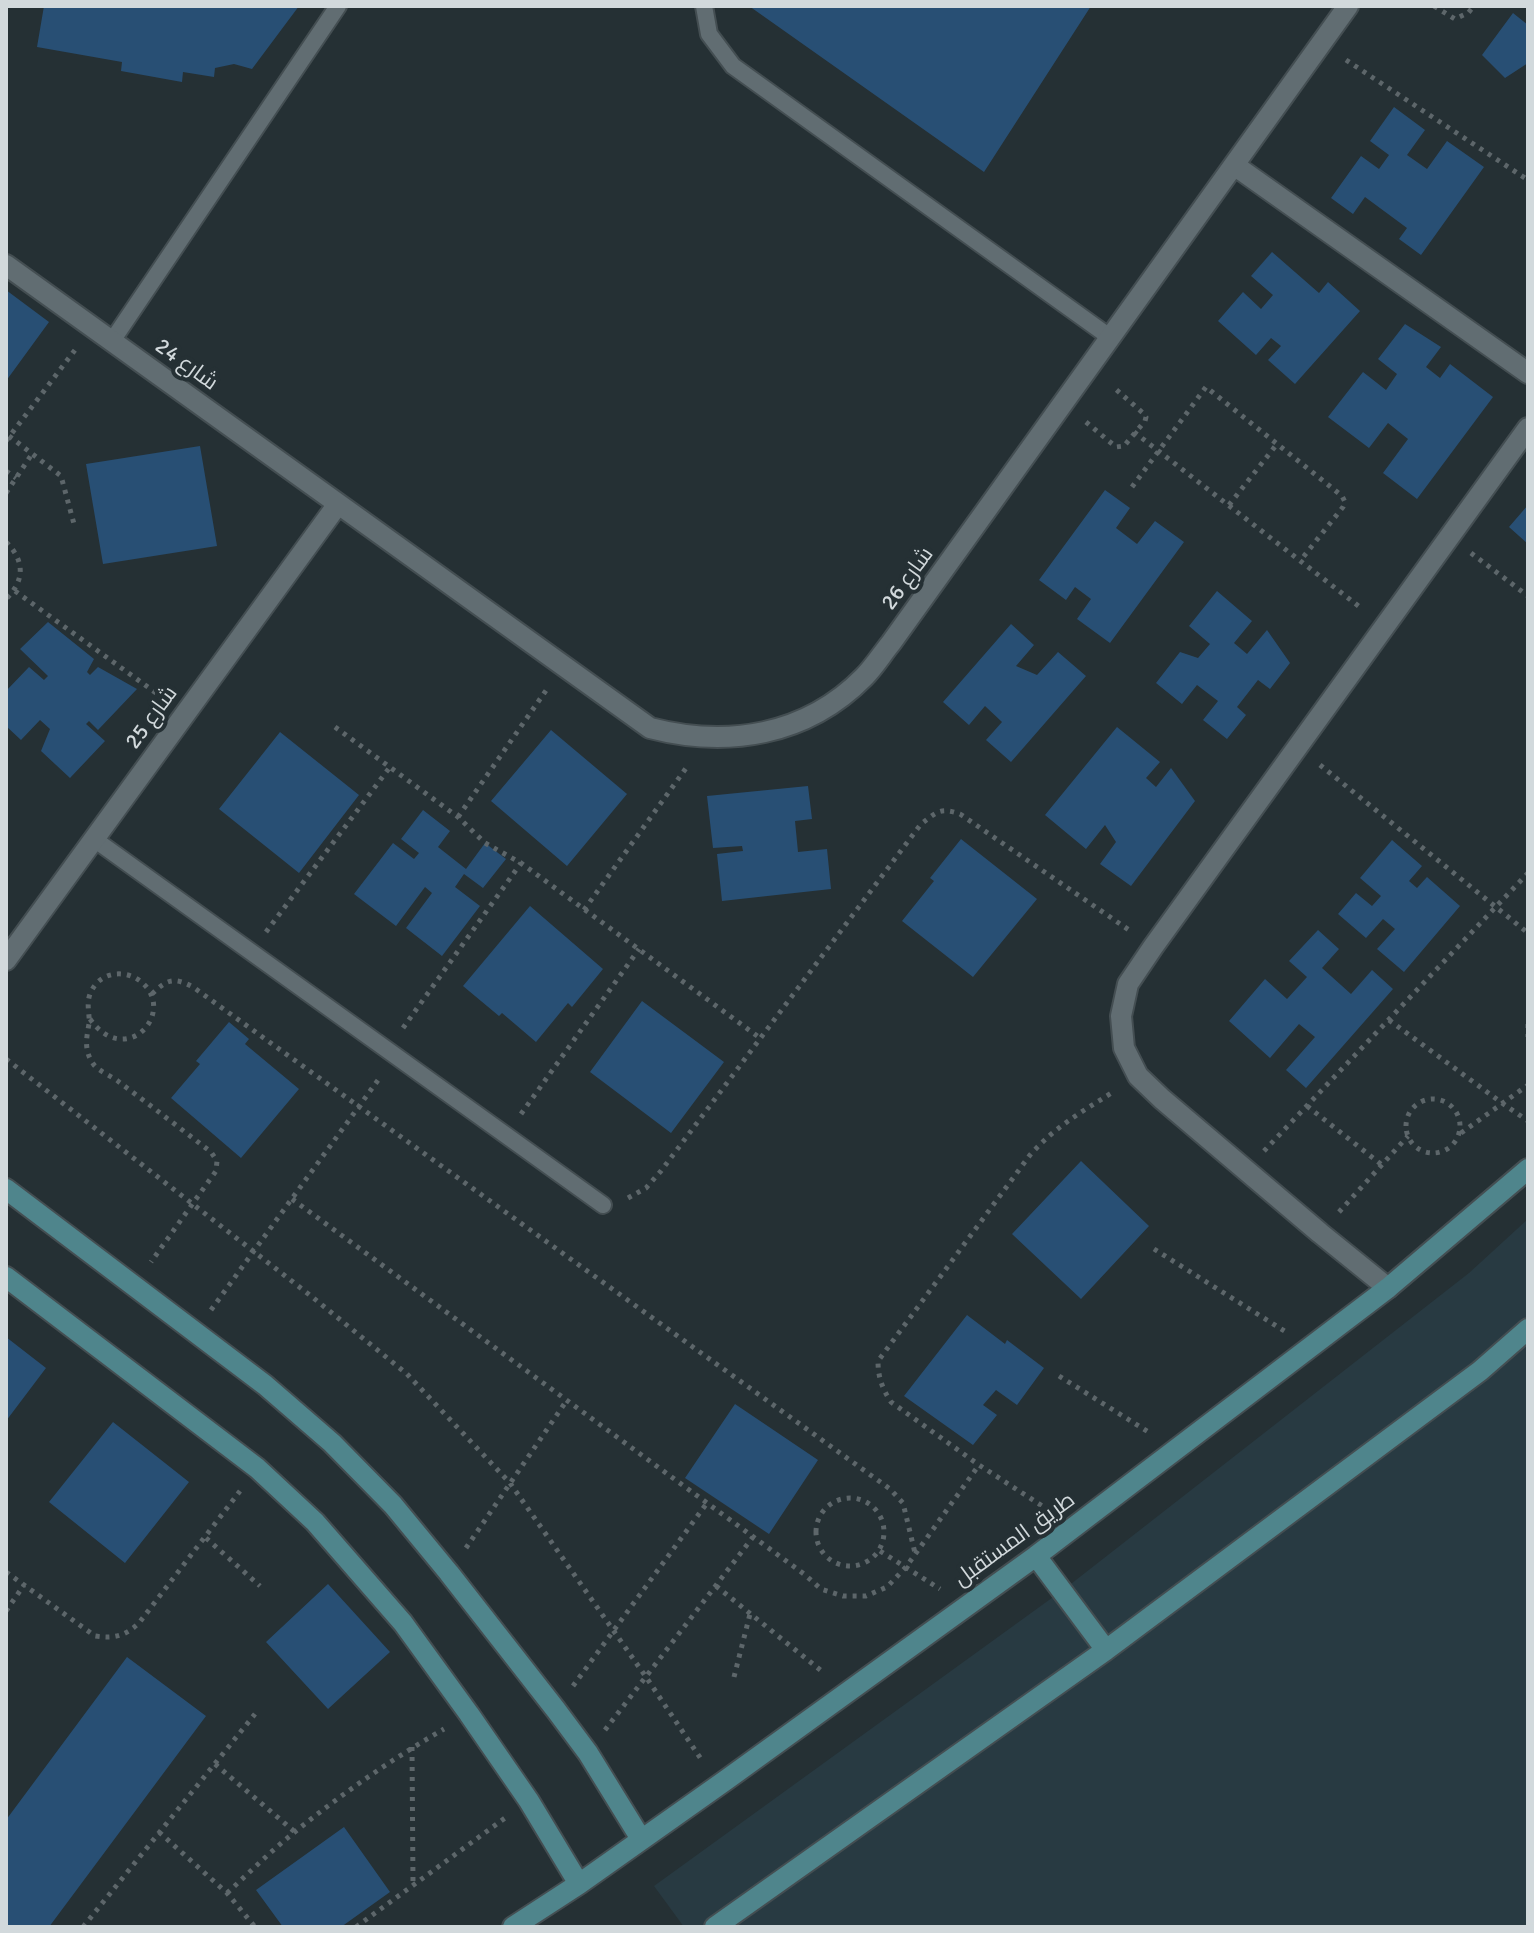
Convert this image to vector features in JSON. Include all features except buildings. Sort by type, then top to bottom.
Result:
[{"type":"street","name":"شارع 26","points":[[338,504],[650,728],[707,738],[751,736],[792,724],[831,704],[864,677],[891,643],[1348,6]]},
{"type":"street","points":[[1234,165],[1528,373]]},
{"type":"street","name":"شارع 24","points":[[6,265],[338,504]]},
{"type":"street","points":[[1388,1288],[1138,1076],[1124,1048],[1121,1016],[1128,984],[1153,947],[1528,428]]},
{"type":"street","name":"شارع 25","points":[[6,960],[338,504]]},
{"type":"street","name":"طريق المستقبل","points":[[513,1927],[579,1884],[1036,1556],[1388,1288],[1528,1169]]},
{"type":"street","points":[[6,1189],[265,1385],[332,1443],[393,1505],[588,1753],[641,1839]]},
{"type":"street","points":[[6,1277],[257,1468],[315,1522],[403,1623],[529,1801],[579,1884]]},
{"type":"street","points":[[715,1927],[1106,1650],[1480,1371],[1528,1329]]},
{"type":"street","points":[[1036,1556],[1106,1650]]},
{"type":"lane","points":[[112,341],[338,6]]},
{"type":"lane","points":[[704,6],[709,34],[733,66],[1111,338]]},
{"type":"lane","points":[[94,839],[603,1205]]},
{"type":"path","points":[[1434,6],[1455,19],[1474,6]]},
{"type":"path","points":[[1321,44],[1528,180]]},
{"type":"path","points":[[74,524],[61,476],[8,439],[93,327]]},
{"type":"path","points":[[1064,403],[1116,447],[1124,446],[1145,421],[1143,413],[1089,368]]},
{"type":"path","points":[[1132,487],[1206,387],[1342,496],[1345,502],[1300,561]]},
{"type":"path","points":[[1134,432],[1385,626]]},
{"type":"path","points":[[1229,505],[1277,444]]},
{"type":"path","points":[[6,493],[32,454]]},
{"type":"path","points":[[6,471],[16,478]]},
{"type":"path","points":[[1450,537],[1528,596]]},
{"type":"path","points":[[6,542],[15,551],[20,564],[20,578],[15,591],[6,599]]},
{"type":"path","points":[[15,591],[185,713]]},
{"type":"path","points":[[458,817],[564,665]]},
{"type":"path","points":[[335,727],[458,817],[485,843],[521,863],[760,1038]]},
{"type":"path","points":[[584,910],[707,738]]},
{"type":"path","points":[[1297,747],[1528,933]]},
{"type":"path","points":[[251,952],[390,767]]},
{"type":"path","points":[[603,1205],[625,1200],[646,1188],[661,1171],[921,824],[935,813],[946,809],[960,814],[1153,947]]},
{"type":"path","points":[[195,1332],[359,1106],[392,1052],[521,863]]},
{"type":"path","points":[[1246,1170],[1528,873]]},
{"type":"path","points":[[506,1135],[639,949]]},
{"type":"path","points":[[114,974],[130,975],[143,982],[152,994],[154,1009],[150,1023],[140,1034],[126,1040],[111,1039],[98,1032],[90,1019],[87,1004],[91,990],[101,979],[114,974]]},
{"type":"path","points":[[152,994],[163,983],[179,980],[193,987],[890,1489],[903,1503],[915,1553]]},
{"type":"path","points":[[90,1019],[85,1044],[95,1066],[211,1152],[217,1161],[216,1171],[134,1286]]},
{"type":"path","points":[[1389,1020],[1528,1121]]},
{"type":"path","points":[[1528,1024],[1528,1037]]},
{"type":"path","points":[[6,1059],[407,1374],[510,1483],[718,1785]]},
{"type":"path","points":[[1075,1526],[979,1465],[891,1402],[878,1375],[878,1361],[1039,1145],[1064,1122],[1138,1076]]},
{"type":"path","points":[[1460,1134],[1528,1085]]},
{"type":"path","points":[[1438,1099],[1449,1104],[1460,1122],[1460,1134],[1455,1144],[1435,1154],[1423,1152],[1414,1146],[1408,1136],[1406,1125],[1409,1114],[1416,1105],[1426,1100],[1438,1099]]},
{"type":"path","points":[[1307,1106],[1382,1165]]},
{"type":"path","points":[[1320,1233],[1408,1136]]},
{"type":"path","points":[[292,1199],[821,1589],[843,1596],[866,1596],[887,1587],[906,1567],[979,1465]]},
{"type":"path","points":[[1154,1249],[1311,1347]]},
{"type":"path","points":[[1059,1376],[1176,1450]]},
{"type":"path","points":[[449,1573],[567,1400]]},
{"type":"path","points":[[6,1572],[95,1636],[111,1638],[127,1634],[206,1538],[257,1468]]},
{"type":"path","points":[[857,1497],[869,1502],[879,1512],[884,1525],[885,1538],[880,1551],[858,1566],[844,1566],[832,1561],[816,1539],[816,1526],[821,1513],[830,1503],[843,1498],[857,1497]]},
{"type":"path","points":[[556,1710],[707,1503]]},
{"type":"path","points":[[588,1753],[753,1537]]},
{"type":"path","points":[[206,1538],[260,1586]]},
{"type":"path","points":[[880,1551],[967,1606]]},
{"type":"path","points":[[6,1611],[24,1585]]},
{"type":"path","points":[[716,1586],[847,1692]]},
{"type":"path","points":[[734,1677],[750,1614]]},
{"type":"path","points":[[83,1927],[255,1714]]},
{"type":"path","points":[[227,1893],[295,1832],[352,1788],[412,1747],[469,1714]]},
{"type":"path","points":[[412,1747],[413,1884]]},
{"type":"path","points":[[215,1764],[295,1832]]},
{"type":"path","points":[[356,1927],[529,1801]]},
{"type":"path","points":[[159,1832],[227,1893],[255,1927]]},
{"type":"shaded area","points":[[1528,1219],[1528,1927],[684,1927],[654,1886],[1067,1587],[1469,1273]]}]
